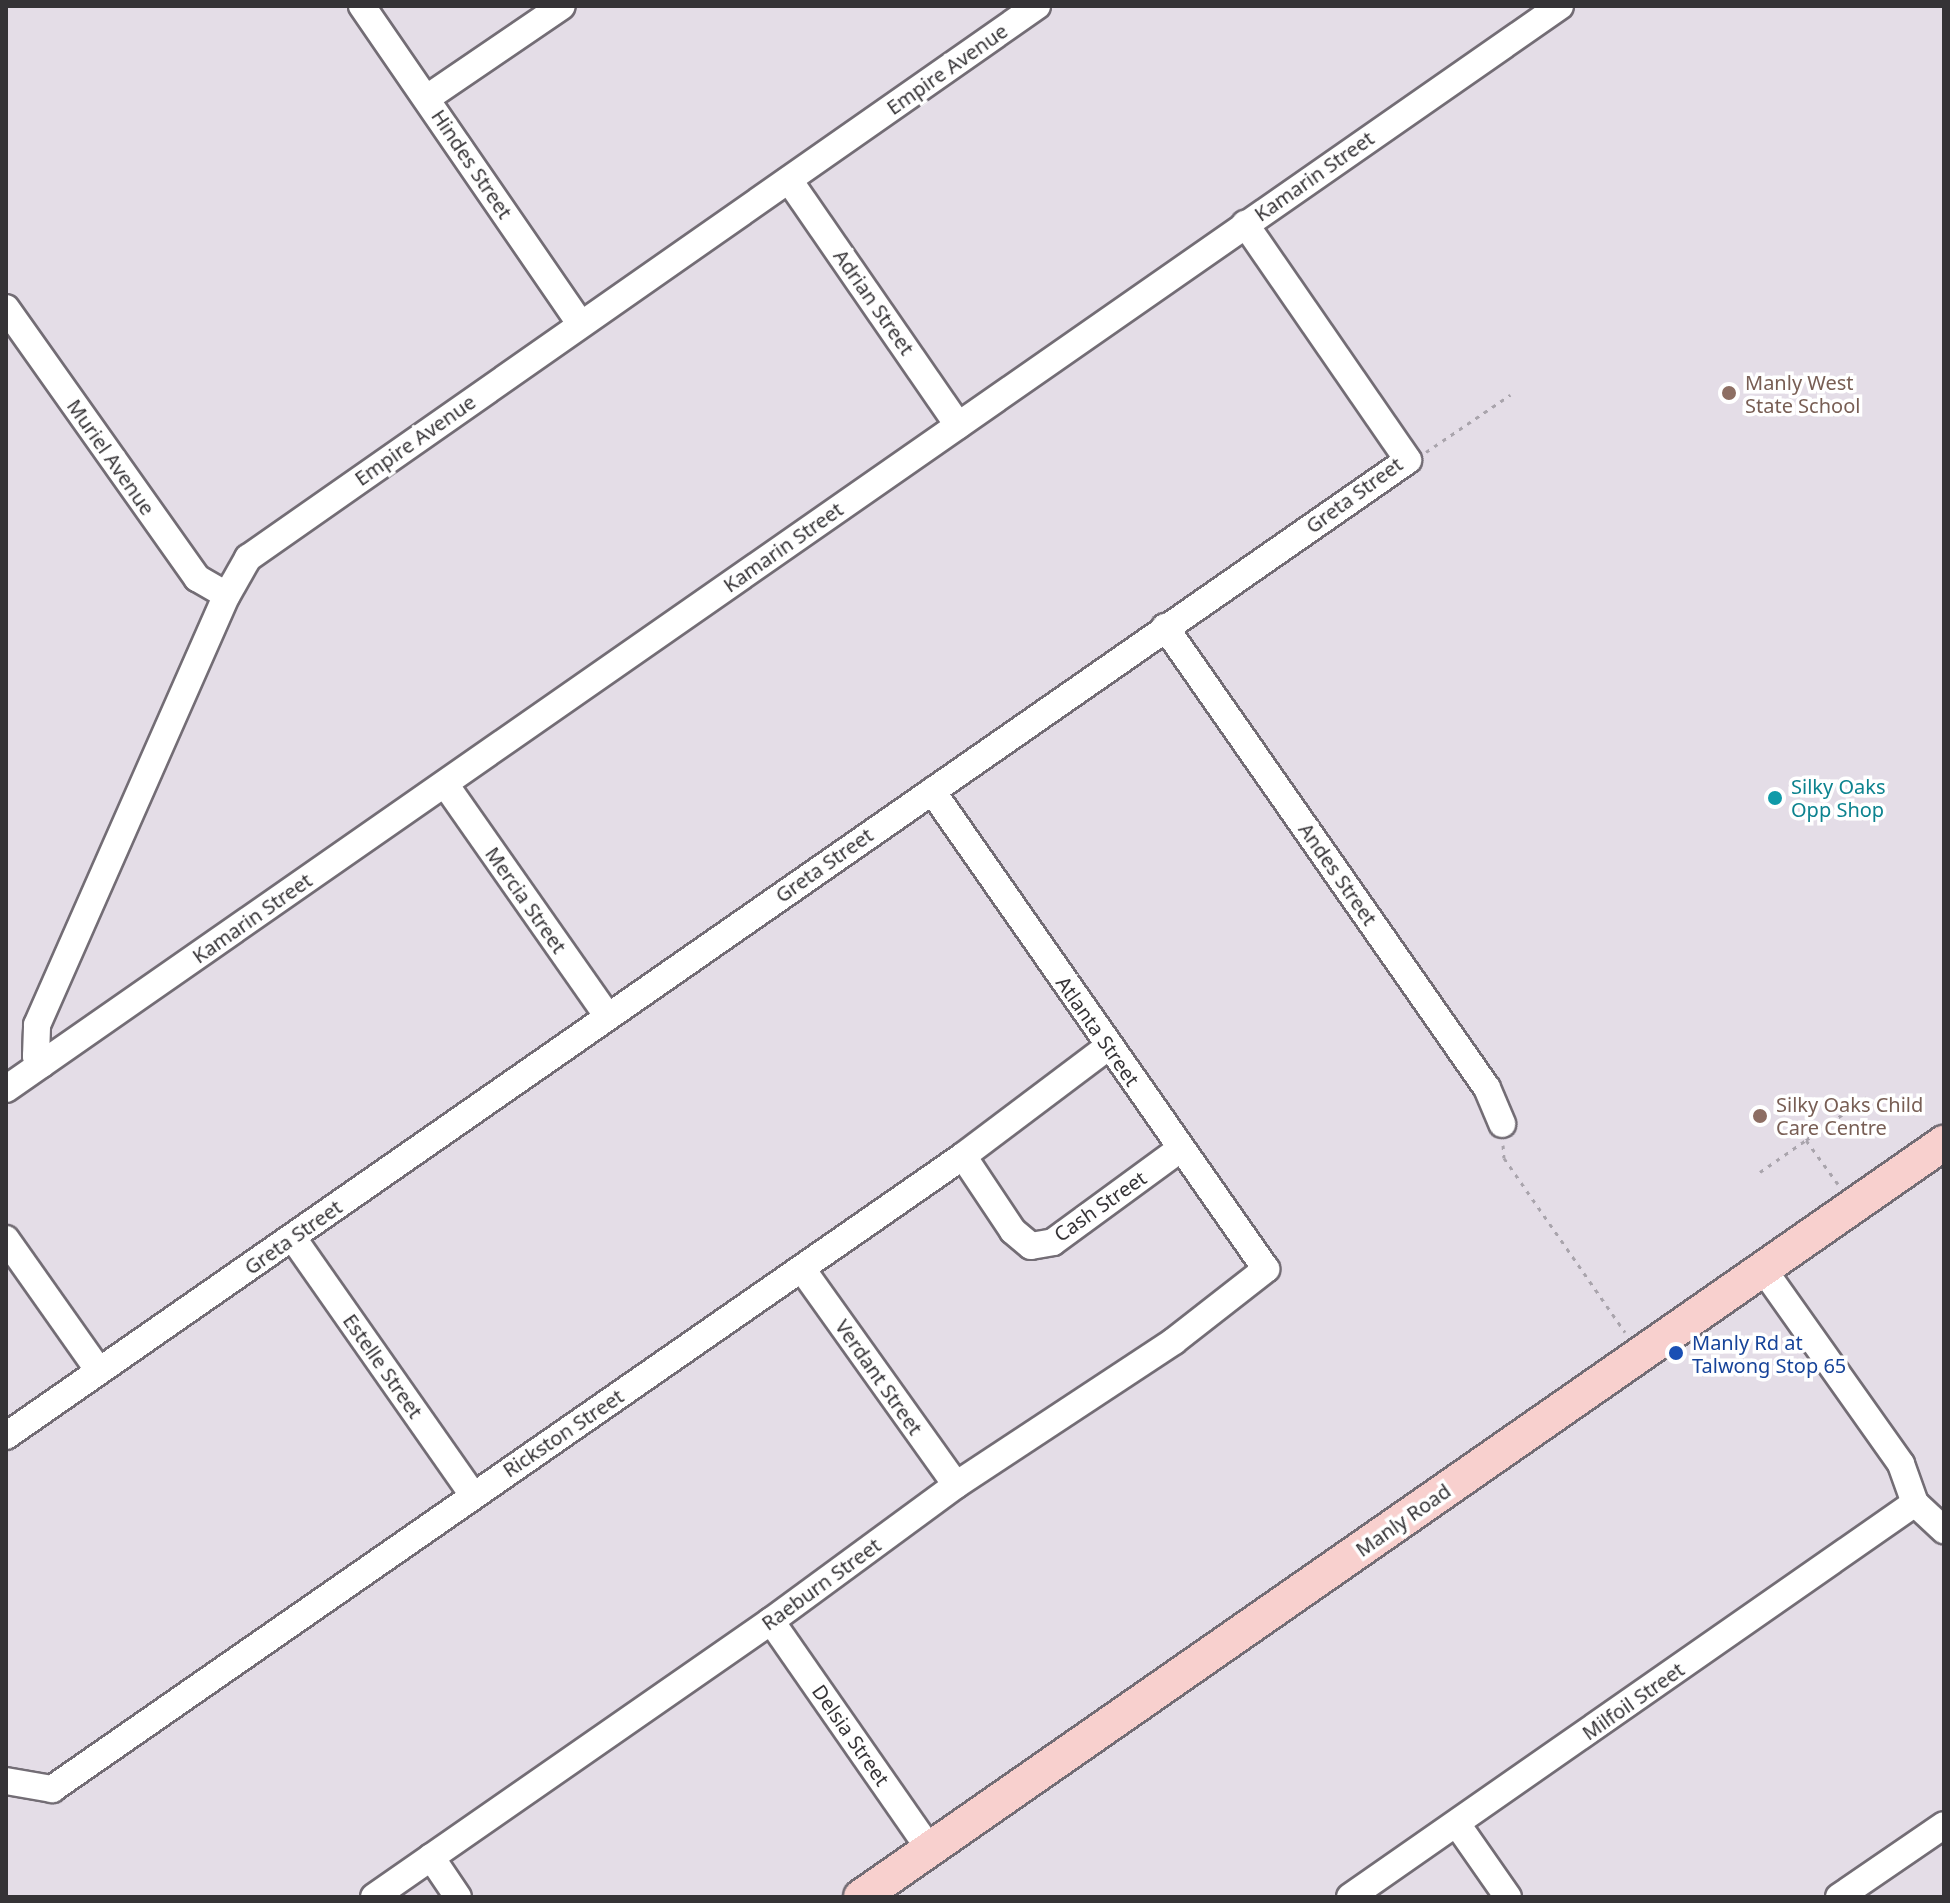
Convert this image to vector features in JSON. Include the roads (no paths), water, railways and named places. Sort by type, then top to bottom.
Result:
[{"type":"main road","name":"Manly Road","points":[[861,1897],[1944,1143]]},
{"type":"street","name":"Hindes Street","points":[[362,6],[580,323]]},
{"type":"street","points":[[427,98],[562,6]]},
{"type":"street","name":"Empire Avenue","points":[[42,1064],[36,1056],[37,1025],[227,595],[248,558],[1037,6]]},
{"type":"street","name":"Kamarin Street","points":[[6,1089],[1560,6]]},
{"type":"street","name":"Adrian Street","points":[[789,180],[958,425]]},
{"type":"street","name":"Greta Street","points":[[6,1436],[1408,460],[1245,224]]},
{"type":"street","name":"Muriel Avenue","points":[[6,308],[197,578],[227,595]]},
{"type":"street","name":"Andes Street","points":[[1165,627],[1487,1088],[1502,1124]]},
{"type":"street","name":"Mercia Street","points":[[445,784],[607,1015]]},
{"type":"street","name":"Atlanta Street","points":[[932,791],[1266,1269]]},
{"type":"street","name":"Rickston Street","points":[[6,1781],[52,1789],[963,1156],[1109,1046]]},
{"type":"street","name":"Cash Street","points":[[963,1156],[1013,1231],[1031,1246],[1053,1242],[1180,1149]]},
{"type":"street","name":"Estelle Street","points":[[293,1238],[473,1495]]},
{"type":"street","points":[[6,1239],[99,1371]]},
{"type":"street","name":"Verdant Street","points":[[802,1269],[956,1485]]},
{"type":"street","name":"Raeburn Street","points":[[374,1897],[771,1621],[956,1485],[1174,1341],[1266,1269]]},
{"type":"street","points":[[1763,1269],[1901,1464],[1915,1503],[1944,1530]]},
{"type":"street","name":"Milfoil Street","points":[[1350,1897],[1915,1503]]},
{"type":"street","name":"Delsia Street","points":[[771,1621],[930,1850]]},
{"type":"street","points":[[1457,1824],[1508,1897]]},
{"type":"street","points":[[1839,1897],[1944,1825]]},
{"type":"street","points":[[431,1857],[458,1897]]},
{"type":"place","name":"Manly West State School","points":[[1729,393]]},
{"type":"place","name":"Silky Oaks Opp Shop","points":[[1775,798]]},
{"type":"place","name":"Silky Oaks Child Care Centre","points":[[1760,1116]]},
{"type":"place","name":"Manly Rd at Talwong Stop 65","points":[[1676,1353]]}]
